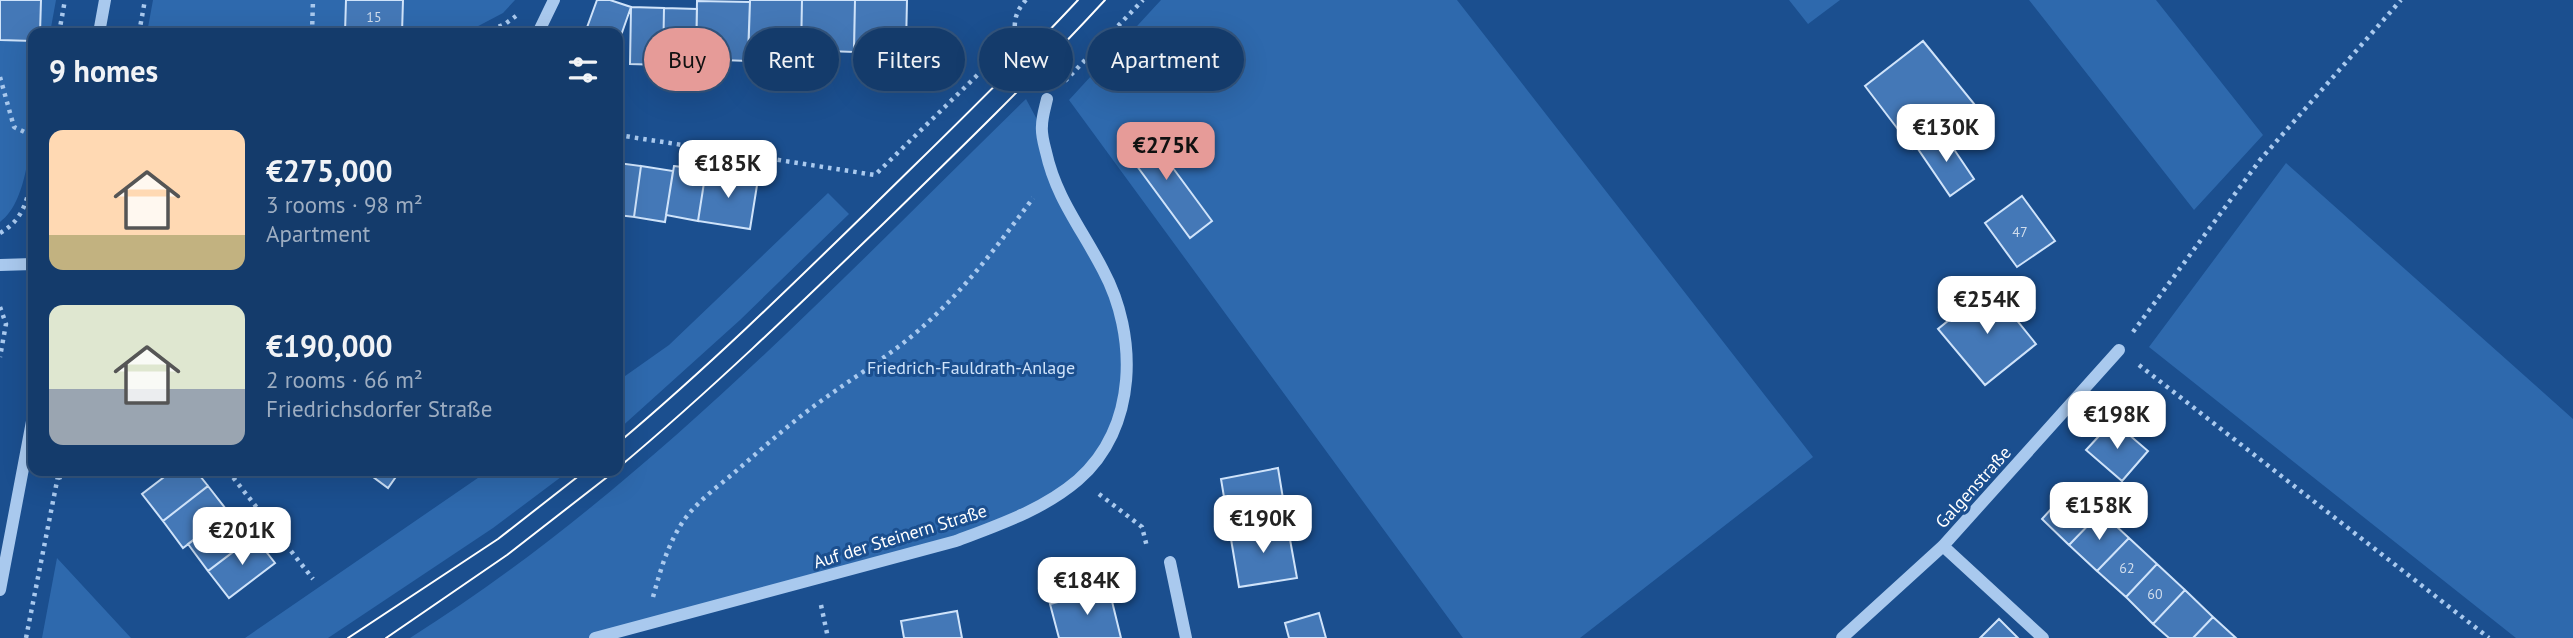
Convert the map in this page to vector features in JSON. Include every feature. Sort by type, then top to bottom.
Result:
[{"type":"street","points":[[100,28],[105,0]]},
{"type":"street","points":[[540,28],[554,0]]},
{"type":"street","name":"Auf der Steinern Straße","points":[[594,638],[956,541],[1009,521],[1048,502],[1079,479],[1100,456],[1115,429],[1124,394],[1128,358],[1125,323],[1103,269],[1064,206],[1051,175],[1041,127],[1047,100]]},
{"type":"street","points":[[0,264],[28,264]]},
{"type":"street","name":"Galgenstraße","points":[[1843,638],[1943,546],[2119,350]]},
{"type":"street","points":[[0,590],[28,442]]},
{"type":"street","points":[[1943,546],[2043,638]]},
{"type":"street","points":[[1170,562],[1186,638]]},
{"type":"path","points":[[60,28],[65,0]]},
{"type":"path","points":[[140,28],[145,0]]},
{"type":"path","points":[[312,28],[313,0]]},
{"type":"path","points":[[1014,28],[1018,8],[1026,0]]},
{"type":"path","points":[[1042,91],[1047,100],[1143,0]]},
{"type":"path","points":[[2401,0],[2260,160],[2119,350],[2489,638]]},
{"type":"path","points":[[495,28],[516,15]]},
{"type":"path","points":[[623,136],[875,175],[979,73]]},
{"type":"path","points":[[0,77],[14,127],[28,134]]},
{"type":"path","points":[[646,624],[664,556],[680,525],[701,501],[783,430],[877,364],[921,329],[998,245],[1051,175]]},
{"type":"path","points":[[0,233],[14,225],[24,209],[28,192]]},
{"type":"path","points":[[0,307],[6,324],[0,357]]},
{"type":"path","points":[[26,638],[57,478],[64,476]]},
{"type":"path","points":[[232,476],[313,579]]},
{"type":"path","points":[[1079,479],[1142,527],[1149,555],[1170,562]]},
{"type":"path","points":[[816,580],[828,638]]},
{"type":"green space","points":[[0,0],[56,0],[51,28],[28,28],[28,162],[13,208],[0,222]]},
{"type":"green space","points":[[153,0],[515,0],[503,13],[474,28],[148,28]]},
{"type":"green space","points":[[1161,0],[1457,0],[1813,457],[1580,638],[1463,638],[1069,100],[1087,80],[1087,91],[1244,91],[1244,28],[1135,28]]},
{"type":"green space","points":[[1789,0],[1840,0],[1808,24]]},
{"type":"green space","points":[[2029,0],[2156,0],[2263,135],[2194,210]]},
{"type":"green space","name":"Friedrich-Fauldrath-Anlage","points":[[1026,99],[1041,127],[1045,149],[1103,269],[1128,358],[1115,429],[1079,479],[1009,521],[595,638],[410,638],[494,581],[576,519],[655,454],[807,314]]},
{"type":"green space","points":[[2286,163],[2573,419],[2573,638],[2516,638],[2149,347]]},
{"type":"green space","points":[[828,193],[849,214],[740,320],[623,425],[623,377],[669,345]]},
{"type":"green space","points":[[481,476],[562,476],[493,528],[328,638],[245,638]]},
{"type":"green space","points":[[57,558],[131,638],[42,638]]},
{"type":"building","points":[[0,0],[41,0],[40,28],[28,28],[28,41],[0,40]]},
{"type":"building","points":[[346,0],[403,0],[402,28],[345,28]]},
{"type":"building","points":[[597,0],[610,0],[631,7],[623,30],[587,28]]},
{"type":"building","points":[[750,0],[802,0],[802,28],[749,28]]},
{"type":"building","points":[[802,0],[855,0],[853,52],[839,51],[839,28],[801,28]]},
{"type":"building","points":[[855,0],[907,0],[906,28],[854,28]]},
{"type":"building","points":[[697,1],[750,2],[749,28],[744,28],[744,61],[730,60],[730,28],[697,28]]},
{"type":"building","points":[[631,7],[664,8],[664,28],[644,28],[644,64],[630,64]]},
{"type":"building","points":[[664,8],[697,9],[697,28],[664,28]]},
{"type":"building","points":[[1923,41],[1975,105],[1913,149],[1865,86]]},
{"type":"building","points":[[1142,126],[1212,221],[1190,238],[1120,143]]},
{"type":"building","points":[[1943,133],[1974,179],[1950,196],[1918,149]]},
{"type":"building","points":[[623,164],[641,166],[634,217],[623,216]]},
{"type":"building","points":[[641,166],[673,171],[665,222],[634,217]]},
{"type":"building","points":[[674,166],[706,170],[698,221],[666,215]]},
{"type":"building","points":[[706,170],[758,179],[750,229],[698,221]]},
{"type":"building","points":[[2022,196],[2055,241],[2017,267],[1985,223]]},
{"type":"building","points":[[1990,287],[2036,344],[1985,385],[1938,329]]},
{"type":"building","points":[[2113,421],[2148,451],[2122,481],[2086,450]]},
{"type":"building","points":[[1278,468],[1287,523],[1230,533],[1221,479]]},
{"type":"building","points":[[165,476],[200,476],[208,486],[163,521],[142,494]]},
{"type":"building","points":[[372,476],[396,476],[388,488]]},
{"type":"building","points":[[2073,485],[2101,512],[2069,545],[2042,519]]},
{"type":"building","points":[[208,486],[229,513],[183,548],[163,521]]},
{"type":"building","points":[[234,509],[254,536],[208,571],[188,544]]},
{"type":"building","points":[[2101,512],[2129,538],[2097,571],[2069,545]]},
{"type":"building","points":[[1287,523],[1297,578],[1239,587],[1230,533]]},
{"type":"building","points":[[254,536],[275,563],[229,598],[208,571]]},
{"type":"building","points":[[2129,538],[2157,564],[2126,597],[2097,571]]},
{"type":"building","points":[[2157,564],[2185,590],[2153,624],[2126,597]]},
{"type":"building","points":[[1109,589],[1121,638],[1059,638],[1050,604]]},
{"type":"building","points":[[2185,590],[2213,617],[2193,638],[2169,638],[2153,624]]},
{"type":"building","points":[[957,611],[962,638],[904,638],[901,621]]},
{"type":"building","points":[[1319,613],[1326,638],[1289,638],[1285,623]]},
{"type":"building","points":[[2213,617],[2236,638],[2193,638]]},
{"type":"building","points":[[1999,619],[2018,638],[1980,638]]},
{"type":"tram line","points":[[623,439],[809,268],[976,105],[1078,0]]},
{"type":"tram line","points":[[623,464],[786,317],[996,113],[1105,0]]},
{"type":"tram line","points":[[348,638],[498,539],[579,476]]},
{"type":"tram line","points":[[386,638],[507,555],[609,476]]}]
